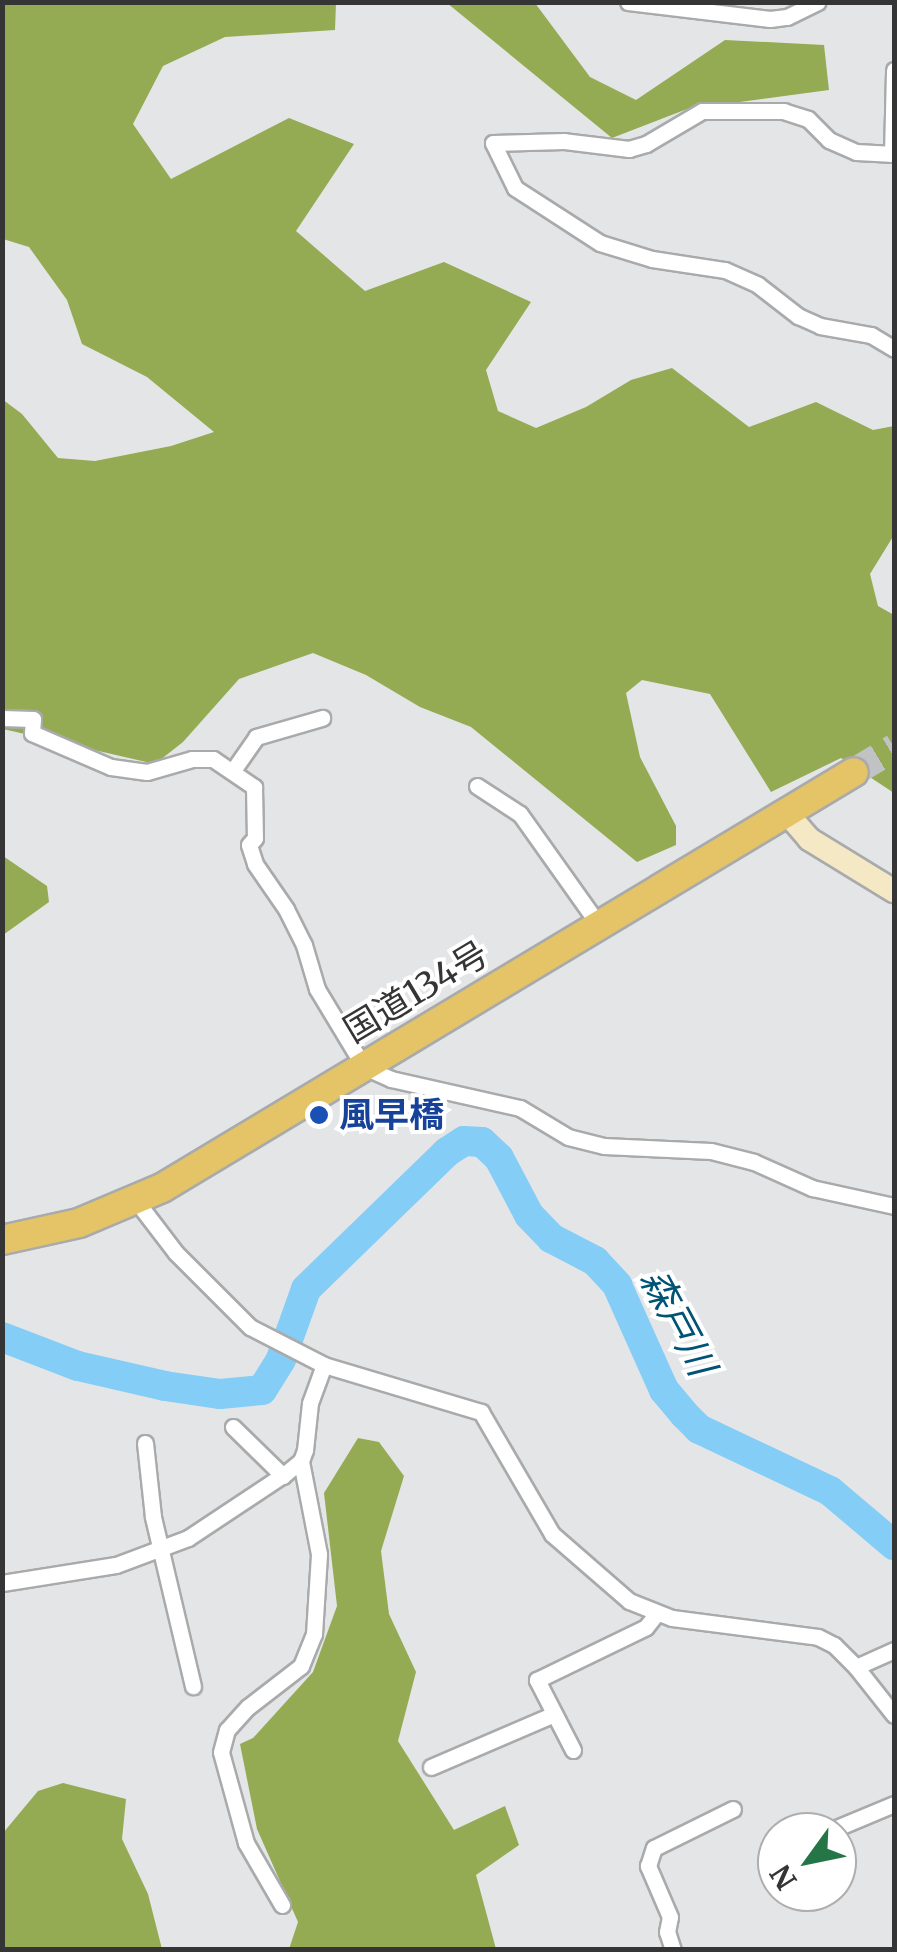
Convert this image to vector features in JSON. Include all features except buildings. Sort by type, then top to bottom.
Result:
[{"type":"highway","name":"国道134号","points":[[2,1240],[78,1223],[137,1202],[854,772]]},
{"type":"main road","points":[[785,810],[809,839],[894,891]]},
{"type":"street","points":[[628,2],[770,18],[788,17],[818,2]]},
{"type":"street","points":[[894,70],[893,154],[856,152],[829,140],[808,119],[784,111],[702,111],[646,144],[629,149],[564,141],[493,142],[515,188],[600,243],[652,260],[725,270],[758,285],[809,321],[871,335],[894,349]]},
{"type":"street","points":[[2,718],[34,719],[32,733],[127,772],[213,759],[234,769],[254,787],[255,838],[250,845],[255,864],[286,910],[304,945],[317,989],[364,1067],[391,1079],[520,1108],[568,1138],[604,1146],[711,1150],[754,1162],[812,1188],[894,1206]]},
{"type":"street","points":[[234,769],[256,737],[322,718]]},
{"type":"street","points":[[477,786],[520,814],[599,925]]},
{"type":"street","points":[[137,1202],[203,1282],[250,1327],[274,1342],[324,1364],[481,1412],[494,1427],[552,1534],[628,1602],[657,1613],[818,1637],[834,1645],[856,1667],[894,1714]]},
{"type":"street","points":[[282,1906],[246,1843],[221,1752],[228,1730],[248,1707],[302,1666],[314,1634],[319,1554],[301,1461],[310,1403],[324,1364]]},
{"type":"street","points":[[233,1427],[242,1441],[283,1476]]},
{"type":"street","points":[[145,1443],[161,1549],[193,1686]]},
{"type":"street","points":[[2,1583],[116,1565],[161,1549],[213,1524],[301,1461]]},
{"type":"street","points":[[574,1750],[537,1680],[646,1627],[657,1613]]},
{"type":"street","points":[[856,1667],[894,1650]]},
{"type":"street","points":[[431,1767],[554,1714]]},
{"type":"street","points":[[857,1820],[894,1804]]},
{"type":"street","points":[[672,1950],[670,1917],[648,1866],[654,1848],[734,1809]]},
{"type":"green space","points":[[3,3],[336,3],[335,30],[225,37],[163,66],[133,124],[171,179],[289,118],[354,144],[296,231],[365,291],[444,262],[531,302],[486,370],[498,411],[536,428],[586,407],[631,380],[672,368],[749,427],[816,402],[873,430],[894,426],[894,535],[870,574],[878,606],[894,615],[894,793],[841,758],[771,792],[710,694],[642,680],[626,693],[640,757],[676,826],[676,845],[637,862],[471,727],[420,707],[366,675],[313,653],[239,679],[183,742],[155,764],[3,729],[2,399],[22,414],[58,458],[95,461],[171,446],[214,432],[147,377],[82,344],[67,300],[29,247],[3,239]]},
{"type":"green space","points":[[447,3],[535,3],[590,77],[636,100],[725,40],[824,45],[829,90],[687,109],[612,138]]},
{"type":"green space","points":[[3,856],[47,886],[49,902],[3,935]]},
{"type":"green space","points":[[358,1438],[379,1442],[404,1476],[381,1551],[389,1614],[416,1672],[398,1741],[454,1830],[505,1806],[519,1845],[476,1875],[496,1949],[289,1949],[298,1922],[257,1829],[240,1744],[253,1738],[313,1672],[337,1606],[324,1493]]},
{"type":"green space","points":[[63,1783],[126,1799],[122,1839],[148,1894],[162,1949],[3,1949],[3,1833],[38,1791]]},
{"type":"waterway","name":"森戸川","points":[[2,1337],[78,1366],[165,1386],[220,1394],[262,1390],[281,1359],[306,1289],[447,1152],[464,1141],[482,1142],[499,1158],[529,1215],[551,1238],[595,1261],[617,1285],[664,1390],[699,1429],[830,1491],[894,1545]]},
{"type":"tunnel","points":[[854,772],[894,748]]},
{"type":"place","name":"風早橋","points":[[319,1115]]}]
